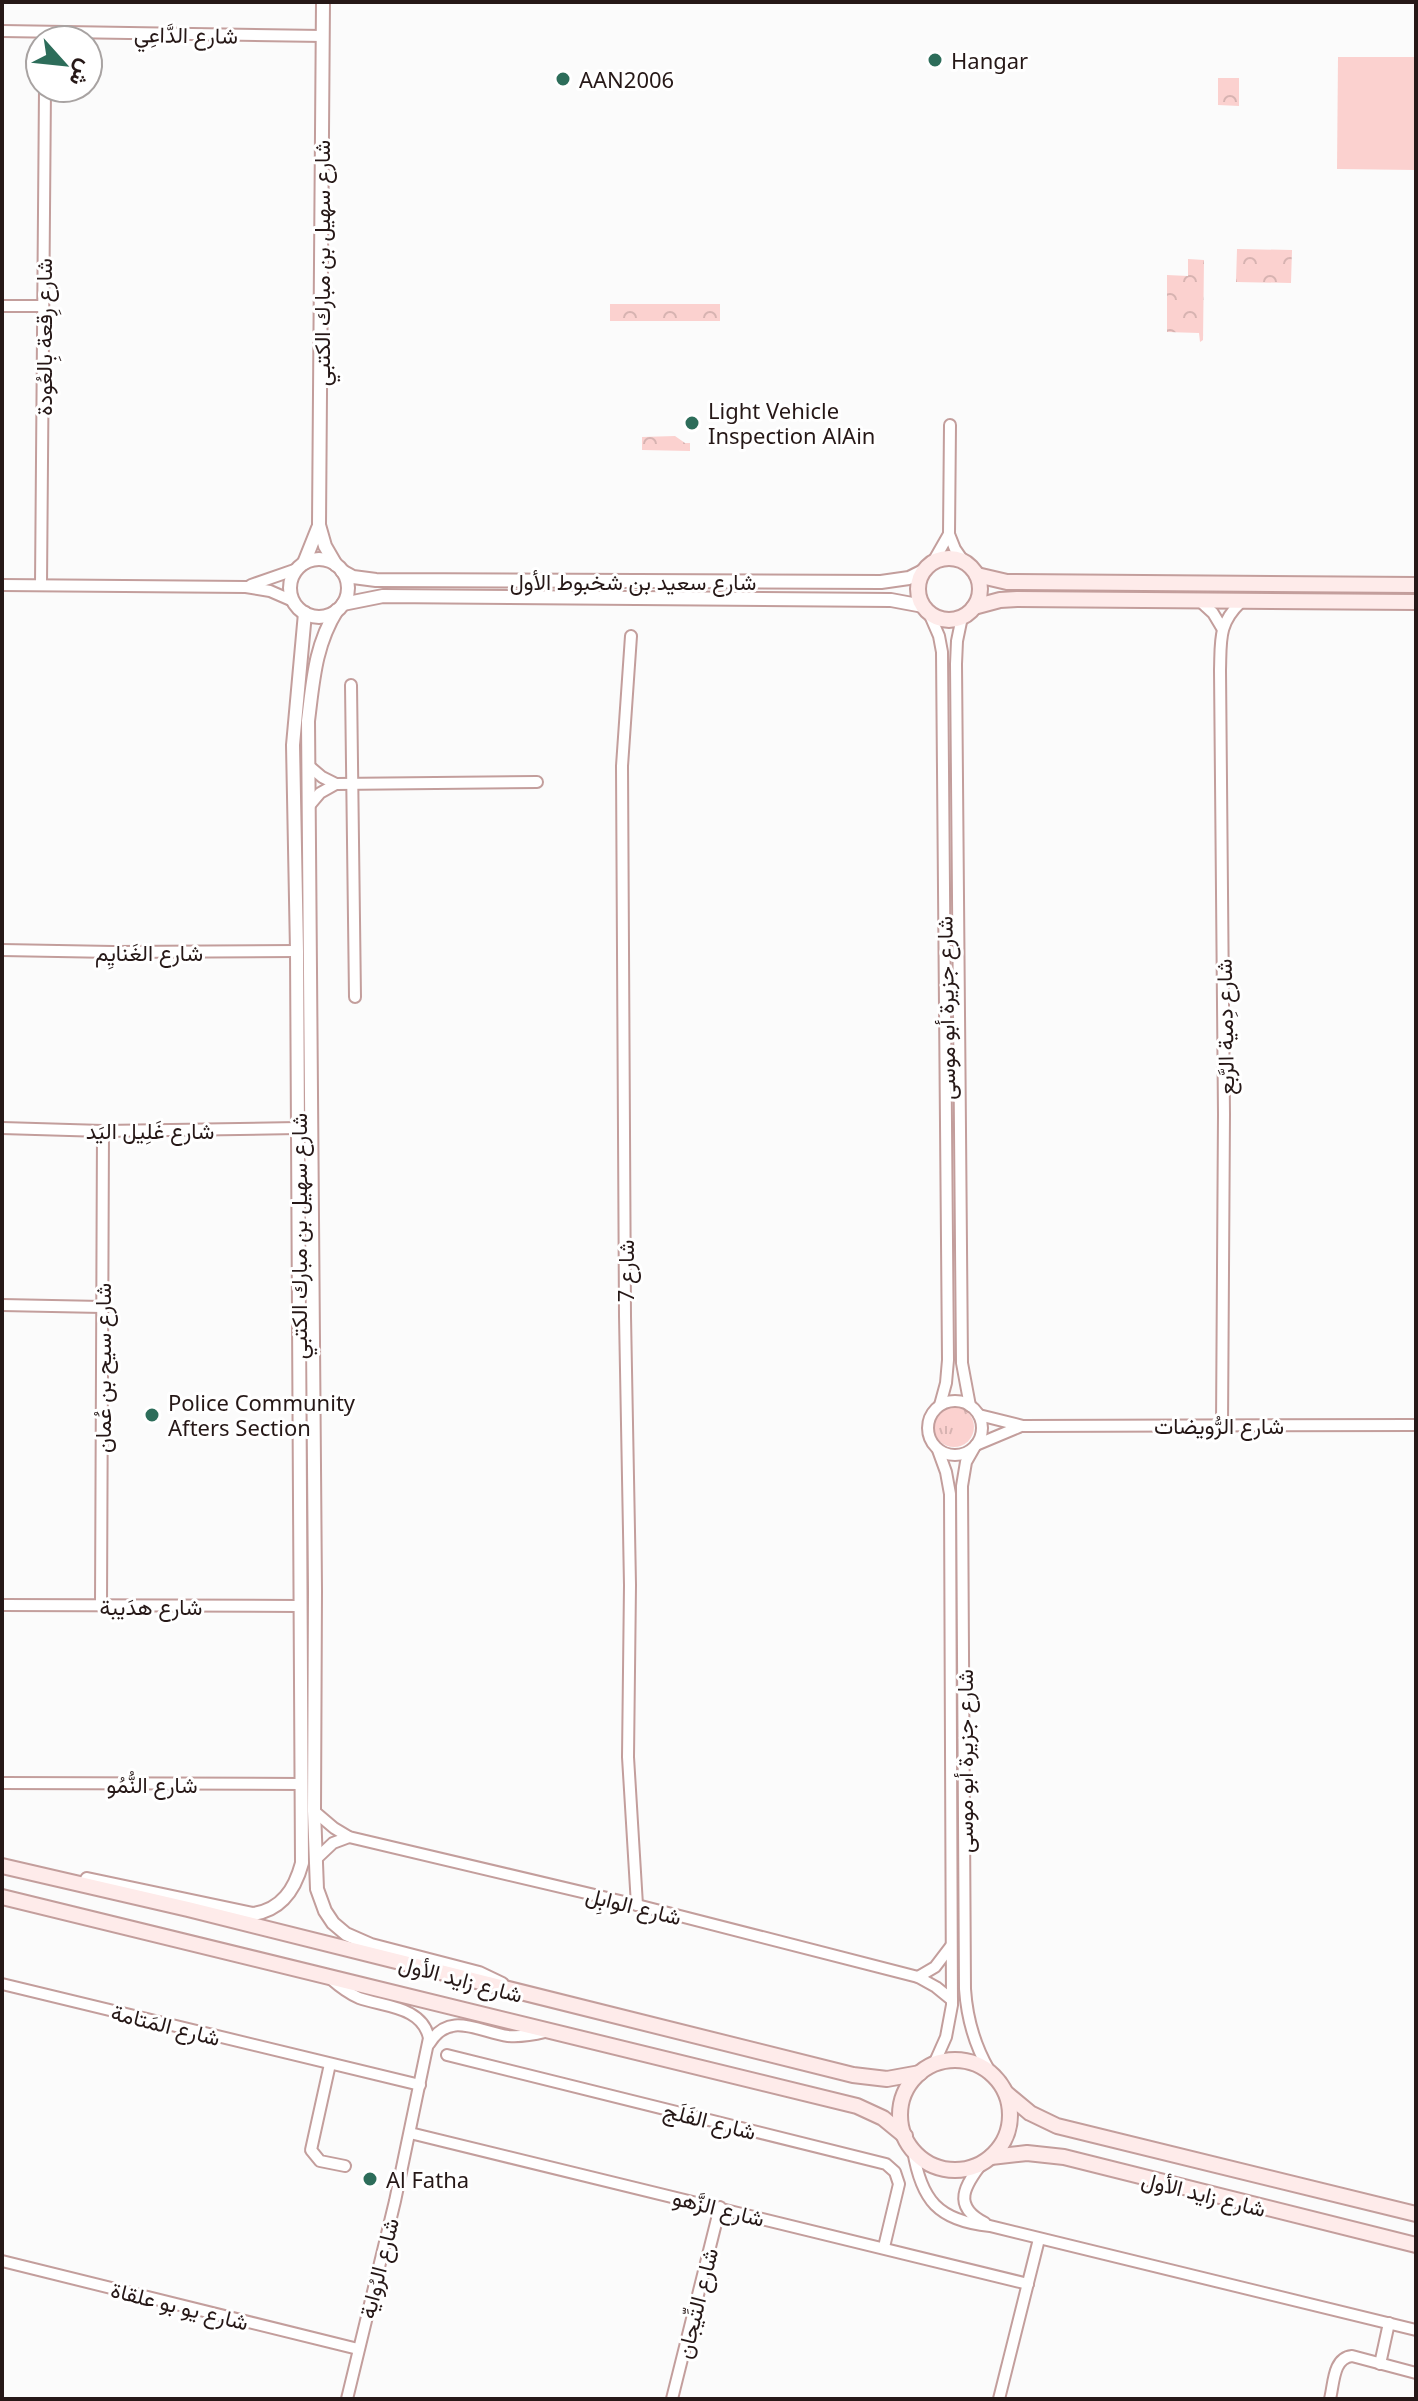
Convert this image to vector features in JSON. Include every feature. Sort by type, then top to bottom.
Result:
[{"type":"main road","points":[[1416,585],[1007,582],[977,575],[964,562],[945,558],[928,567],[918,592],[926,609],[941,619],[962,617],[974,607],[1017,599],[1416,602]]},
{"type":"main road","points":[[974,607],[980,591],[977,575]]},
{"type":"main road","name":"شارع زايد الأول","points":[[2,1865],[853,2075],[887,2079],[927,2068]]},
{"type":"main road","name":"شارع زايد الأول","points":[[2,1897],[857,2106],[883,2118],[905,2136]]},
{"type":"main road","points":[[962,2060],[989,2070],[1006,2093],[1010,2122],[1003,2141],[987,2159],[967,2168],[941,2168],[926,2161],[913,2150],[902,2127],[901,2107],[908,2088],[927,2068],[943,2061],[962,2060]]},
{"type":"main road","name":"شارع زايد الأول","points":[[1006,2093],[1030,2113],[1057,2126],[1416,2214]]},
{"type":"main road","name":"شارع زايد الأول","points":[[987,2159],[1027,2153],[1064,2157],[1416,2245]]},
{"type":"street","name":"شارع سهيل بن مبارك الكتبي","points":[[323,2],[319,525],[325,546],[339,568]]},
{"type":"street","name":"شارع الدَّاعِي","points":[[2,31],[24,34]]},
{"type":"street","name":"شارع الدَّاعِي","points":[[104,36],[323,36]]},
{"type":"street","name":"شارع رِقعة بِالعُودة","points":[[41,585],[45,104]]},
{"type":"street","points":[[2,306],[43,306]]},
{"type":"street","points":[[950,425],[949,534],[964,562]]},
{"type":"street","name":"شارع سهيل بن مبارك الكتبي","points":[[300,566],[319,525]]},
{"type":"street","points":[[928,567],[949,534]]},
{"type":"street","points":[[2,585],[246,587],[270,591],[293,601],[305,613],[321,617],[340,607],[348,588],[339,568],[320,559],[272,580],[246,587]]},
{"type":"street","points":[[293,601],[290,584],[300,566]]},
{"type":"street","name":"شارع سعيد بن شخبوط الأول","points":[[339,568],[353,577],[376,580],[881,582],[909,578],[928,567]]},
{"type":"street","name":"شارع سعيد بن شخبوط الأول","points":[[340,607],[383,596],[891,600],[926,609]]},
{"type":"street","points":[[1201,602],[1213,613],[1222,628],[1241,602]]},
{"type":"street","name":"شارع سهيل بن مبارك الكتبي","points":[[340,607],[324,633],[315,660],[308,721],[314,1811],[320,1900],[333,1923],[346,1934],[371,1945],[479,1973],[518,1993]]},
{"type":"street","name":"شارع جزيرة أبو موسى","points":[[926,609],[939,636],[942,652],[948,1371],[940,1405]]},
{"type":"street","name":"شارع سهيل بن مبارك الكتبي","points":[[2,1865],[253,1914],[264,1913],[286,1897],[298,1875],[303,1850],[293,745],[305,613]]},
{"type":"street","name":"شارع جزيرة أبو موسى","points":[[962,617],[956,664],[962,1363],[970,1406]]},
{"type":"street","name":"شارع دِمية الرَّبع","points":[[1222,628],[1222,1425]]},
{"type":"street","name":"شارع 7","points":[[631,636],[622,766],[625,1316],[630,1572],[628,1757],[637,1905]]},
{"type":"street","points":[[351,685],[355,997]]},
{"type":"street","points":[[309,766],[336,784],[537,782]]},
{"type":"street","points":[[309,806],[320,793],[336,784]]},
{"type":"street","name":"شارع الغَنايِم","points":[[2,950],[297,951]]},
{"type":"street","name":"شارع غَلِيل اليَد","points":[[2,1128],[103,1131],[298,1128]]},
{"type":"street","name":"شارع سيح بن عُمان","points":[[101,1605],[103,1131]]},
{"type":"street","points":[[2,1305],[102,1307]]},
{"type":"street","points":[[950,1401],[970,1406],[979,1415],[982,1431],[975,1447],[952,1456],[938,1450],[927,1427],[929,1418],[940,1405],[950,1401]]},
{"type":"street","name":"شارع الرُّويضات","points":[[979,1415],[1023,1426],[1416,1425]]},
{"type":"street","name":"شارع الرُّويضات","points":[[975,1447],[1023,1426]]},
{"type":"street","name":"شارع جزيرة أبو موسى","points":[[975,1447],[966,1462],[962,1486],[965,1989],[973,2040],[989,2070]]},
{"type":"street","name":"شارع جزيرة أبو موسى","points":[[927,2068],[946,2037],[952,2000],[950,1494],[938,1450]]},
{"type":"street","name":"شارع هدَيبة","points":[[2,1605],[300,1606]]},
{"type":"street","name":"شارع النُّمُو","points":[[2,1783],[302,1784]]},
{"type":"street","name":"شارع الوابِل","points":[[314,1811],[349,1837],[637,1905],[918,1977],[952,2000]]},
{"type":"street","points":[[315,1860],[333,1843],[349,1837]]},
{"type":"street","points":[[918,1977],[942,1961],[952,1944]]},
{"type":"street","points":[[330,1978],[354,1996],[414,2015],[426,2027],[429,2044]]},
{"type":"street","name":"شارع المَتامة","points":[[2,1984],[420,2085]]},
{"type":"street","points":[[429,2044],[439,2031],[455,2025],[515,2036],[547,2031]]},
{"type":"street","name":"شارع الرُواية","points":[[347,2399],[429,2044]]},
{"type":"street","name":"شارع الفَلَج","points":[[447,2055],[886,2164],[895,2172],[899,2184],[884,2247]]},
{"type":"street","points":[[330,2064],[311,2150],[320,2161],[345,2166]]},
{"type":"street","name":"شارع الزَّهو","points":[[410,2133],[1028,2284]]},
{"type":"street","points":[[913,2150],[919,2183],[935,2206],[957,2220],[1416,2330]]},
{"type":"street","points":[[987,2159],[972,2177],[963,2198],[969,2213],[990,2226]]},
{"type":"street","name":"شارع التِّيجان","points":[[672,2399],[720,2207]]},
{"type":"street","points":[[999,2399],[1039,2239]]},
{"type":"street","name":"شارع يو بو علقاة","points":[[2,2261],[358,2349]]},
{"type":"street","points":[[1380,2364],[1389,2323]]},
{"type":"street","points":[[1330,2399],[1338,2365],[1343,2358],[1352,2356],[1416,2373]]},
{"type":"green space","points":[[1338,57],[1416,57],[1416,170],[1337,169]]},
{"type":"green space","points":[[1218,78],[1239,78],[1239,106],[1218,105]]},
{"type":"green space","points":[[1237,249],[1292,250],[1291,283],[1236,282]]},
{"type":"green space","points":[[1188,259],[1204,260],[1203,340],[1200,342],[1199,333],[1167,332],[1167,275],[1188,276]]},
{"type":"green space","points":[[610,304],[720,304],[720,321],[610,321]]},
{"type":"green space","points":[[675,436],[690,443],[690,451],[642,450],[642,437]]},
{"type":"green space","points":[[954,1407],[968,1413],[974,1427],[968,1441],[954,1447],[940,1441],[934,1427],[940,1413]]},
{"type":"place","name":"Hangar","points":[[935,60]]},
{"type":"place","name":"AAN2006","points":[[563,79]]},
{"type":"place","name":"Light Vehicle Inspection AlAin","points":[[692,423]]},
{"type":"place","name":"Police Community Afters Section","points":[[152,1415]]},
{"type":"place","name":"Al Fatha","points":[[370,2179]]}]
